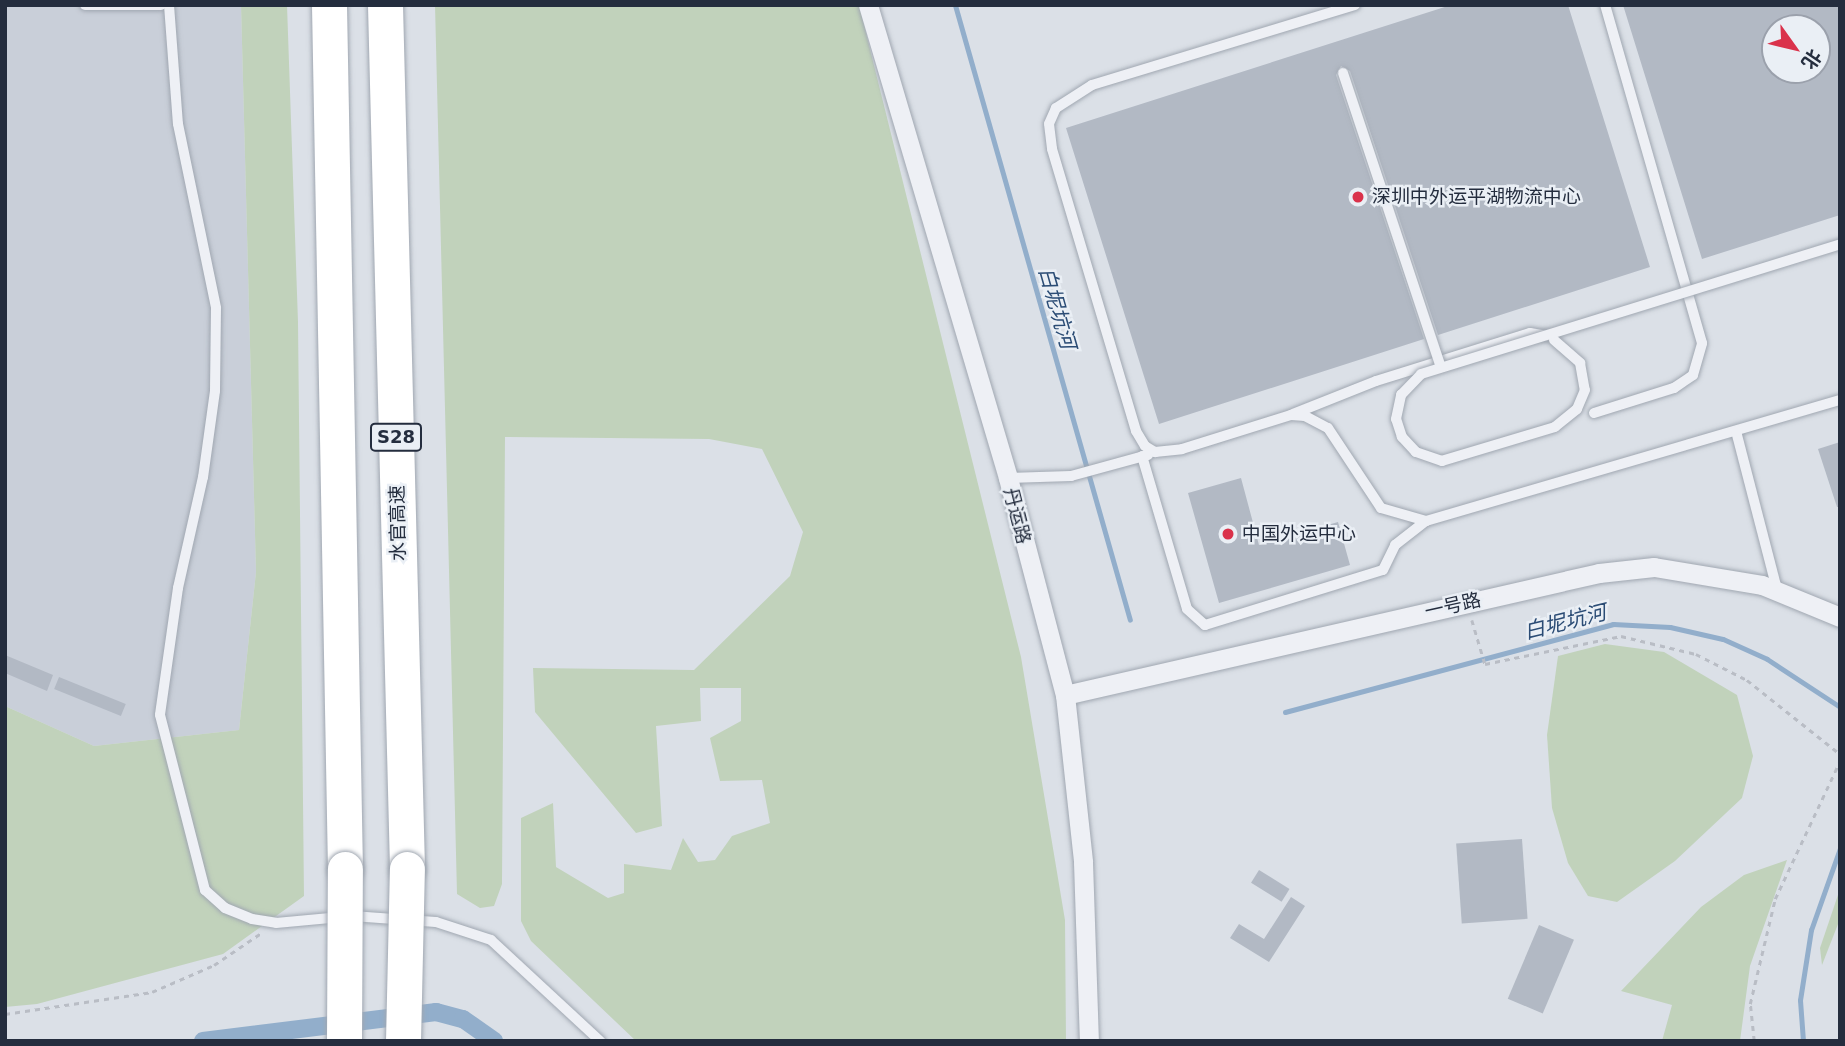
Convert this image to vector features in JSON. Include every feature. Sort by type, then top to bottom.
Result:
[{"type":"highway","points":[[329,5],[345,869],[344,1041]]},
{"type":"highway","name":"水官高速","points":[[385,5],[407,869],[403,1041]]},
{"type":"street","name":"丹运路","points":[[868,5],[1008,478],[1065,695],[1083,862],[1090,1041]]},
{"type":"street","name":"一号路","points":[[1065,695],[1599,573],[1654,568],[1709,573],[1777,591],[1840,617]]},
{"type":"lane","points":[[85,5],[162,5]]},
{"type":"lane","points":[[169,5],[178,124],[216,309],[216,336],[203,477],[178,588],[160,715],[205,890],[225,908],[276,923],[352,916],[412,920],[491,940],[600,1041]]},
{"type":"lane","points":[[1155,452],[1136,431],[1049,124],[1067,96],[1091,85],[1355,5]]},
{"type":"lane","points":[[1594,413],[1674,388],[1693,375],[1702,343],[1605,5]]},
{"type":"lane","points":[[1343,73],[1441,367]]},
{"type":"lane","points":[[1008,478],[1071,476],[1119,463],[1291,415],[1376,381],[1530,333],[1554,340],[1574,355],[1583,372],[1585,390],[1570,417],[1555,426],[1442,461],[1416,452],[1396,419],[1410,382],[1441,367],[1840,244]]},
{"type":"lane","points":[[1142,456],[1187,609],[1205,625],[1382,570],[1395,545],[1426,521],[1840,400]]},
{"type":"lane","points":[[1291,415],[1328,428],[1381,508],[1426,521]]},
{"type":"lane","points":[[1736,431],[1777,591]]},
{"type":"path","points":[[1466,603],[1485,664],[1622,636],[1696,653],[1747,680],[1840,754]]},
{"type":"path","points":[[1754,1041],[1750,1004],[1775,899],[1840,761]]},
{"type":"path","points":[[5,1014],[152,992],[214,965],[276,923]]},
{"type":"shaded area","points":[[5,5],[241,5],[256,572],[239,730],[94,746],[5,706]]},
{"type":"green space","points":[[241,5],[287,5],[298,322],[304,896],[223,954],[37,1004],[5,1007],[5,706],[94,746],[239,730],[256,572]]},
{"type":"green space","points":[[435,5],[859,5],[1021,657],[1065,920],[1066,1041],[636,1041],[531,941],[521,921],[521,818],[553,803],[556,867],[608,898],[624,893],[624,864],[671,870],[683,838],[698,862],[715,860],[732,836],[770,823],[762,780],[720,781],[710,738],[741,721],[741,688],[700,688],[701,721],[656,726],[662,826],[636,833],[535,712],[533,668],[694,670],[790,576],[803,532],[762,449],[709,439],[505,437],[502,884],[494,906],[480,908],[457,894]]},
{"type":"green space","points":[[1605,644],[1664,652],[1737,695],[1753,756],[1742,798],[1675,861],[1617,902],[1588,896],[1568,863],[1552,808],[1547,735],[1558,656]]},
{"type":"green space","points":[[1787,860],[1750,966],[1740,1041],[1662,1041],[1672,1005],[1621,991],[1701,907],[1744,875]]},
{"type":"green space","points":[[1840,889],[1840,919],[1822,965],[1820,948]]},
{"type":"building","name":"深圳中外运平湖物流中心","points":[[1451,5],[1568,5],[1650,267],[1438,335],[1350,71],[1341,66],[1336,75],[1424,339],[1159,424],[1066,128]]},
{"type":"building","points":[[1623,5],[1840,5],[1840,215],[1702,259]]},
{"type":"building","points":[[1840,442],[1840,507],[1837,507],[1818,449]]},
{"type":"building","name":"中国外运中心","points":[[1241,478],[1259,545],[1338,522],[1350,565],[1219,603],[1188,493]]},
{"type":"building","points":[[5,655],[53,675],[47,691],[5,673]]},
{"type":"building","points":[[59,677],[126,704],[121,716],[54,689]]},
{"type":"building","points":[[1522,839],[1528,919],[1462,923],[1456,844]]},
{"type":"building","points":[[1259,870],[1290,889],[1282,902],[1251,883]]},
{"type":"building","points":[[1291,897],[1305,906],[1269,962],[1230,938],[1239,924],[1264,939]]},
{"type":"building","points":[[1539,925],[1574,940],[1543,1013],[1508,999]]},
{"type":"waterway","name":"白坭坑河","points":[[955,5],[1130,620]]},
{"type":"waterway","name":"白坭坑河","points":[[1285,712],[1613,624],[1670,627],[1723,639],[1767,659],[1840,707]]},
{"type":"waterway","points":[[1803,1041],[1800,1000],[1811,930],[1840,848]]},
{"type":"waterway","points":[[203,1041],[436,1012],[463,1019],[494,1041]]},
{"type":"place","name":"深圳中外运平湖物流中心","points":[[1358,197]]},
{"type":"place","name":"中国外运中心","points":[[1228,534]]}]
